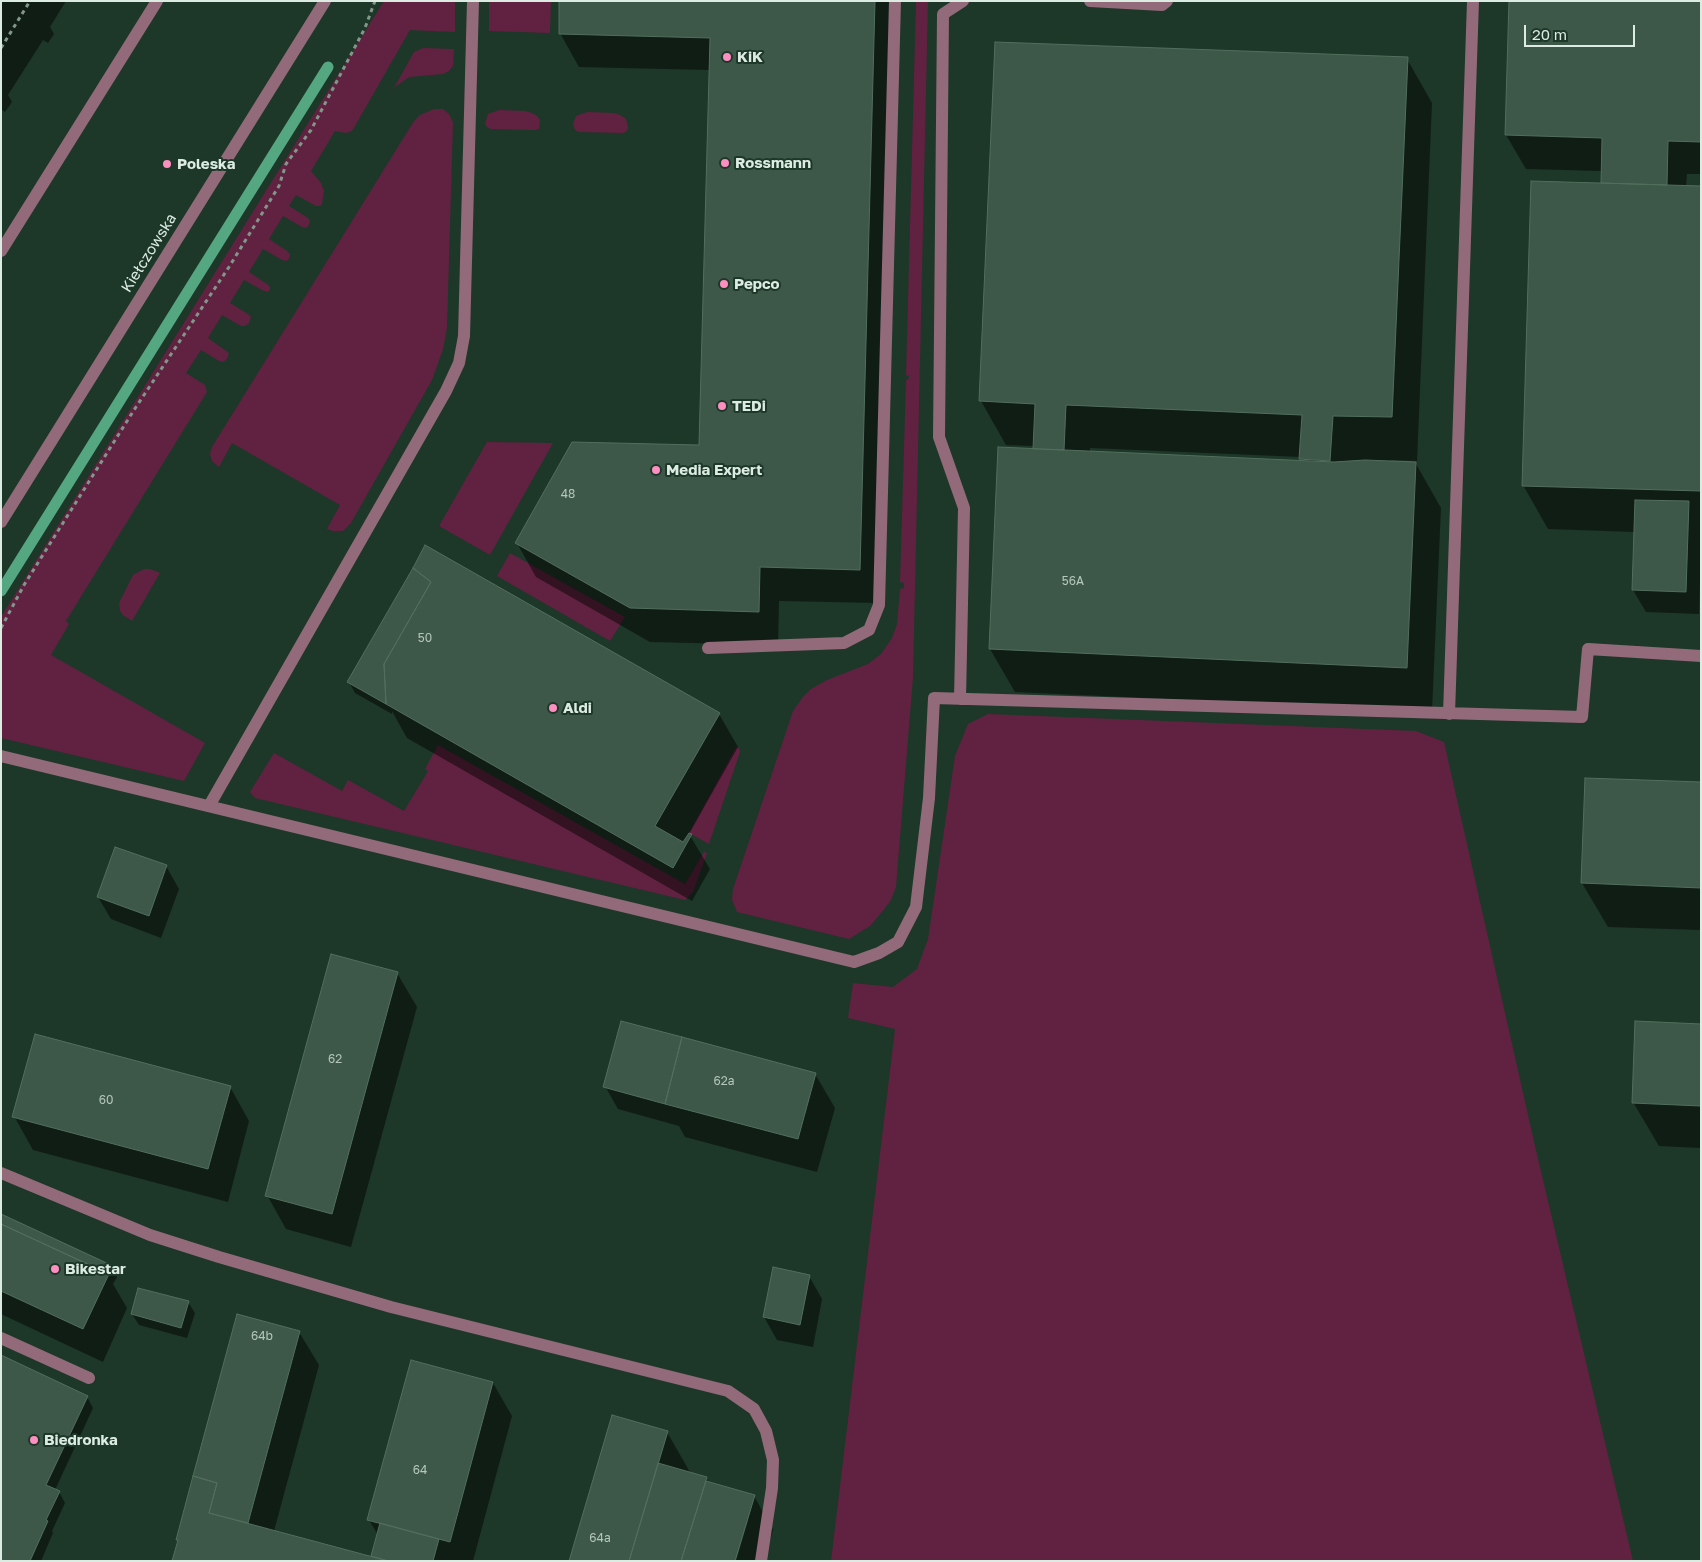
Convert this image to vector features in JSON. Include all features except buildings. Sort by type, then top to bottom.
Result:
[{"type":"street","points":[[1,251],[156,1]]},
{"type":"street","name":"Kiełczowska","points":[[1,522],[325,1]]},
{"type":"street","points":[[209,806],[446,390],[459,363],[464,336],[473,1]]},
{"type":"street","points":[[708,648],[844,643],[869,630],[879,605],[895,1]]},
{"type":"street","points":[[960,699],[964,508],[939,437],[939,427],[943,14],[963,1]]},
{"type":"street","points":[[1090,1],[1162,5],[1167,1]]},
{"type":"street","points":[[1449,714],[1473,1]]},
{"type":"street","points":[[1,756],[854,962],[878,953],[898,942],[916,908],[928,798],[934,698],[1582,717],[1588,649],[1701,656]]},
{"type":"street","points":[[1,1173],[150,1235],[219,1257],[391,1307],[728,1391],[754,1409],[766,1431],[773,1460],[772,1488],[760,1561]]},
{"type":"street","points":[[1,1338],[89,1378]]},
{"type":"path","points":[[1,48],[30,1]]},
{"type":"path","points":[[1,628],[24,585],[134,410],[229,267],[279,186],[286,164],[311,130],[365,28],[376,1]]},
{"type":"shaded area","points":[[384,1],[455,1],[455,32],[410,30],[352,131],[346,133],[335,131],[311,171],[321,183],[324,191],[322,204],[316,206],[296,195],[289,206],[308,218],[310,221],[309,225],[306,228],[302,227],[283,216],[269,239],[290,254],[289,259],[286,261],[282,260],[263,249],[249,272],[267,284],[270,290],[267,292],[244,280],[230,303],[251,317],[249,323],[241,326],[222,315],[208,338],[229,353],[227,359],[223,362],[219,361],[201,350],[186,373],[205,385],[207,392],[66,621],[69,624],[51,655],[205,743],[184,781],[1,738],[1,617]]},
{"type":"shaded area","points":[[489,1],[551,1],[550,33],[489,31]]},
{"type":"shaded area","points":[[916,1],[928,1],[913,677],[896,887],[891,900],[870,926],[849,939],[737,912],[732,900],[733,889],[793,711],[811,689],[827,680],[868,664],[881,654],[892,638],[897,624],[900,589],[904,588],[904,583],[900,582],[906,380],[908,380],[909,376],[906,375]]},
{"type":"shaded area","points":[[423,48],[454,49],[453,66],[443,74],[409,77],[395,87],[390,95],[414,52]]},
{"type":"shaded area","points":[[434,109],[443,109],[449,114],[453,122],[447,328],[443,349],[432,380],[351,523],[343,531],[333,531],[327,529],[340,505],[232,443],[219,467],[212,461],[210,454],[212,447],[414,121],[420,115]]},
{"type":"shaded area","points":[[499,110],[532,113],[540,120],[539,129],[491,129],[487,127],[485,124],[488,114]]},
{"type":"shaded area","points":[[587,112],[620,115],[627,122],[627,131],[623,133],[579,132],[575,130],[573,124],[576,116]]},
{"type":"shaded area","points":[[487,442],[553,443],[490,555],[439,526]]},
{"type":"shaded area","points":[[510,553],[625,617],[610,641],[497,576]]},
{"type":"shaded area","points":[[144,569],[160,573],[132,621],[120,611],[119,603],[133,575]]},
{"type":"shaded area","points":[[988,714],[1416,731],[1444,742],[1535,1146],[1633,1561],[831,1561],[895,1029],[848,1018],[853,983],[893,987],[917,969],[928,939],[955,756],[968,724]]},
{"type":"shaded area","points":[[438,745],[685,884],[704,852],[707,853],[693,892],[685,900],[255,798],[250,792],[274,753],[342,791],[348,780],[404,811],[428,771],[425,769]]},
{"type":"shaded area","points":[[736,747],[739,748],[740,752],[709,844],[689,833]]},
{"type":"waterway","points":[[1,591],[328,67]]},
{"type":"place","name":"KiK","points":[[727,57]]},
{"type":"place","name":"Rossmann","points":[[725,163]]},
{"type":"place","name":"Poleska","points":[[167,164]]},
{"type":"place","name":"Pepco","points":[[724,284]]},
{"type":"place","name":"TEDi","points":[[722,406]]},
{"type":"place","name":"Media Expert","points":[[656,470]]},
{"type":"place","name":"Aldi","points":[[553,708]]},
{"type":"place","name":"Bikestar","points":[[55,1269]]},
{"type":"place","name":"Biedronka","points":[[34,1440]]}]
